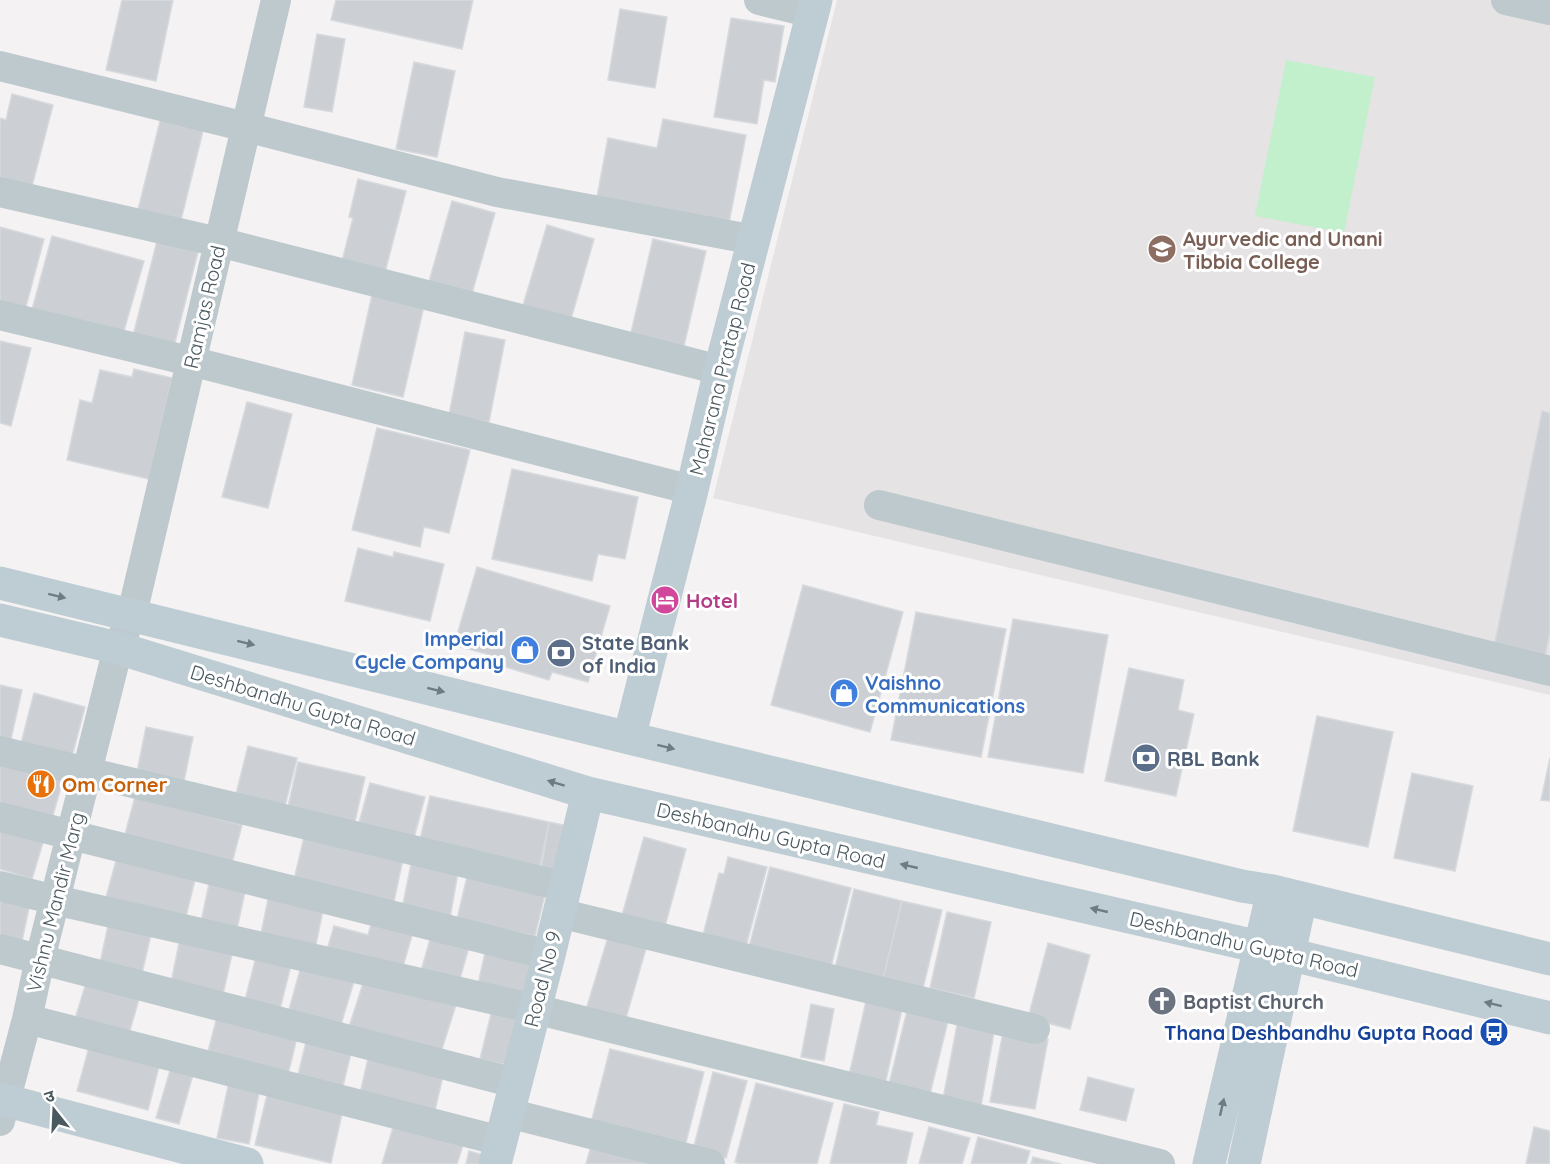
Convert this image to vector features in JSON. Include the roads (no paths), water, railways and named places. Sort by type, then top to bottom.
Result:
[{"type":"street","name":"Ramjas Road","points":[[132,615],[276,0]]},
{"type":"street","points":[[759,0],[814,6]]},
{"type":"street","points":[[1506,0],[1550,10]]},
{"type":"street","name":"Maharana Pratap Road","points":[[629,738],[720,370],[814,6]]},
{"type":"street","points":[[0,66],[497,192],[755,240]]},
{"type":"street","points":[[0,192],[219,242],[720,370]]},
{"type":"street","points":[[0,315],[191,361],[692,489]]},
{"type":"street","points":[[879,505],[1550,671]]},
{"type":"street","name":"Deshbandhu Gupta Road","points":[[0,583],[629,738],[1242,886],[1287,894],[1550,959]]},
{"type":"street","name":"Vishnu Mandir Marg","points":[[2,1107],[27,1019],[118,648],[132,615]]},
{"type":"street","name":"Deshbandhu Gupta Road","points":[[0,620],[118,648],[588,793],[1275,951],[1550,1018]]},
{"type":"street","points":[[0,752],[87,773],[562,900],[1035,1029]]},
{"type":"street","name":"Road No 9","points":[[505,1125],[588,793]]},
{"type":"street","points":[[0,816],[549,955]]},
{"type":"street","points":[[0,886],[536,1008],[1160,1164]]},
{"type":"street","points":[[1244,1164],[1275,951],[1287,894]]},
{"type":"street","points":[[0,949],[40,959],[505,1125]]},
{"type":"street","points":[[1209,1164],[1275,951]]},
{"type":"street","points":[[27,1019],[505,1125],[710,1164]]},
{"type":"street","points":[[2,1107],[247,1164]]},
{"type":"place","name":"Ayurvedic and Unani Tibbia College","points":[[1162,249]]},
{"type":"place","name":"Hotel","points":[[665,600]]},
{"type":"place","name":"Imperial Cycle Company","points":[[525,650]]},
{"type":"place","name":"State Bank of India","points":[[561,653]]},
{"type":"place","name":"Vaishno Communications","points":[[844,693]]},
{"type":"place","name":"RBL Bank","points":[[1146,758]]},
{"type":"place","name":"Om Corner","points":[[41,784]]},
{"type":"place","name":"Baptist Church","points":[[1162,1001]]},
{"type":"place","name":"Thana Deshbandhu Gupta Road","points":[[1494,1032]]}]
